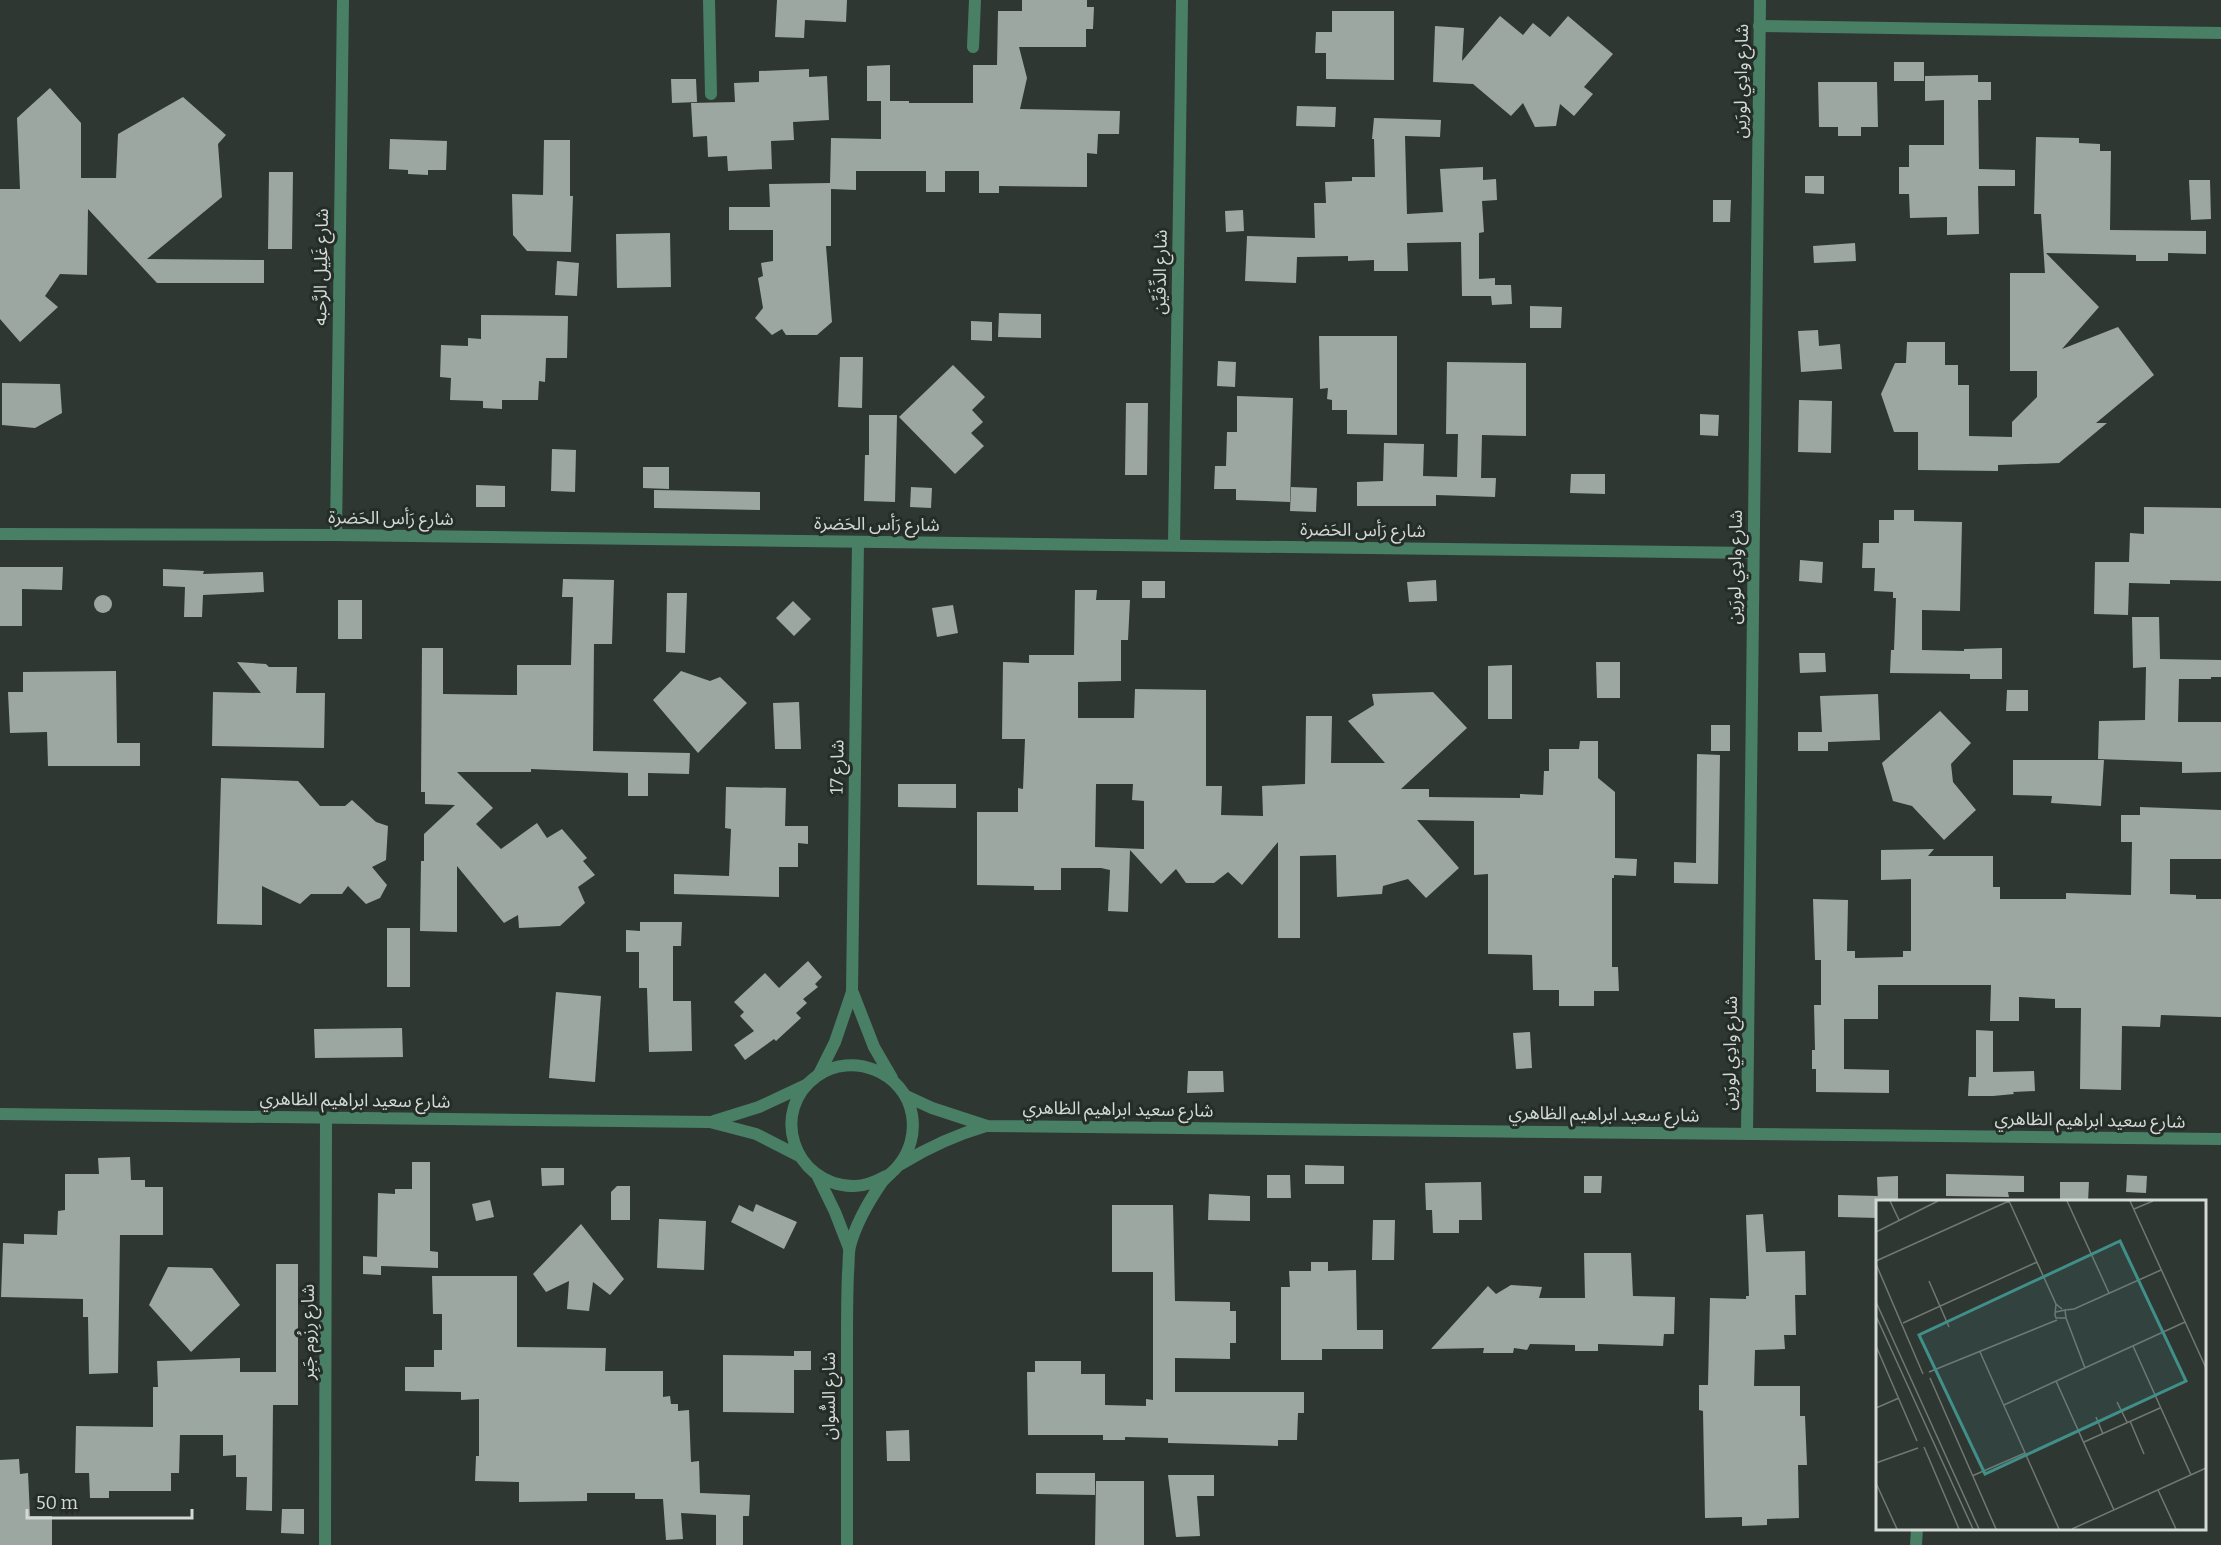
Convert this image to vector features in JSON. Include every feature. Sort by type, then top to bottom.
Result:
[{"type":"street","name":"شارع غَلِيل الرَّحبه","points":[[336,535],[343,0]]},
{"type":"street","points":[[709,0],[711,94]]},
{"type":"street","points":[[973,47],[975,0]]},
{"type":"street","name":"شارع الدِّفَيِّن","points":[[1174,545],[1182,0]]},
{"type":"street","name":"شارع وادِي لورَين","points":[[1747,1134],[1760,0]]},
{"type":"street","points":[[1759,26],[2221,33]]},
{"type":"street","name":"شارع رَأس الحَضرة","points":[[0,534],[336,535],[1753,554]]},
{"type":"street","name":"شارع 17","points":[[819,1074],[835,1042],[852,992],[858,542]]},
{"type":"street","name":"شارع 17","points":[[852,992],[870,1038],[894,1080]]},
{"type":"street","points":[[849,1065],[865,1066],[894,1080],[906,1096],[912,1114],[913,1133],[908,1151],[898,1166],[871,1184],[854,1187],[837,1185],[818,1177],[799,1156],[792,1138],[791,1119],[796,1101],[806,1085],[819,1074],[849,1065]]},
{"type":"street","name":"شارع سعيد ابراهيم الظاهري","points":[[710,1122],[759,1107],[806,1085]]},
{"type":"street","name":"شارع سعيد ابراهيم الظاهري","points":[[906,1096],[932,1108],[987,1125],[2221,1139]]},
{"type":"street","name":"شارع سعيد ابراهيم الظاهري","points":[[0,1114],[710,1122],[756,1134],[799,1156]]},
{"type":"street","name":"شارع رِزُوم جَبِر","points":[[325,1545],[326,1118]]},
{"type":"street","name":"شارع سعيد ابراهيم الظاهري","points":[[898,1166],[956,1135],[987,1125]]},
{"type":"street","name":"شارع السُّوان","points":[[847,1545],[849,1248],[864,1210],[886,1176]]},
{"type":"street","name":"شارع السُّوان","points":[[818,1177],[849,1248]]},
{"type":"street","points":[[1916,1545],[1917,1530]]},
{"type":"building","points":[[777,0],[847,0],[846,22],[805,20],[804,38],[775,37]]},
{"type":"building","points":[[1022,0],[1087,0],[1087,7],[1094,7],[1093,29],[1086,29],[1086,47],[1019,47],[1027,78],[1020,109],[1120,111],[1119,134],[1098,134],[1097,154],[1087,153],[1087,187],[999,186],[999,193],[979,193],[979,171],[945,171],[945,192],[926,192],[926,171],[856,171],[856,190],[831,189],[831,246],[826,246],[832,322],[817,335],[786,335],[782,329],[772,335],[755,318],[763,308],[758,278],[763,276],[761,263],[773,261],[773,230],[729,230],[729,207],[770,207],[769,184],[830,183],[831,138],[881,139],[881,101],[867,101],[867,66],[890,65],[890,101],[973,103],[973,65],[997,65],[998,11],[1022,11]]},
{"type":"building","points":[[1332,11],[1394,11],[1394,80],[1326,79],[1326,53],[1315,53],[1316,32],[1332,32]]},
{"type":"building","points":[[1500,16],[1523,35],[1533,23],[1550,37],[1568,16],[1613,54],[1584,87],[1593,94],[1574,116],[1560,104],[1556,126],[1535,127],[1523,103],[1511,116],[1473,84],[1433,82],[1435,26],[1464,28],[1462,61]]},
{"type":"building","points":[[1894,62],[1924,62],[1924,81],[1894,81]]},
{"type":"building","points":[[809,69],[809,77],[827,76],[829,120],[793,122],[794,140],[771,141],[772,169],[728,171],[727,156],[708,157],[707,136],[693,137],[691,103],[735,102],[734,83],[759,82],[759,71]]},
{"type":"building","points":[[1978,75],[1978,82],[1991,82],[1991,100],[1978,100],[1979,169],[2015,170],[2015,186],[1978,186],[1979,234],[1947,235],[1947,217],[1910,218],[1909,194],[1899,194],[1899,167],[1909,167],[1909,145],[1944,145],[1944,100],[1925,101],[1925,76]]},
{"type":"building","points":[[671,79],[696,79],[697,102],[672,103]]},
{"type":"building","points":[[1818,82],[1877,82],[1878,127],[1861,127],[1861,136],[1838,136],[1838,127],[1819,127]]},
{"type":"building","points":[[50,88],[81,123],[81,178],[116,178],[118,134],[183,97],[226,135],[218,144],[222,197],[147,259],[264,260],[264,283],[157,283],[88,209],[87,275],[60,274],[45,296],[58,307],[20,342],[0,319],[0,189],[20,189],[17,118]]},
{"type":"building","points":[[1297,106],[1336,107],[1335,127],[1296,126]]},
{"type":"building","points":[[1374,118],[1441,120],[1440,137],[1405,136],[1407,214],[1443,212],[1440,169],[1483,167],[1483,180],[1496,179],[1497,200],[1482,201],[1484,232],[1479,233],[1479,279],[1495,278],[1495,285],[1511,285],[1512,304],[1492,305],[1491,296],[1462,296],[1461,242],[1407,243],[1408,271],[1374,271],[1374,260],[1348,261],[1348,256],[1297,257],[1296,283],[1245,281],[1247,236],[1315,238],[1314,203],[1326,203],[1325,182],[1352,181],[1352,177],[1375,177],[1374,139],[1372,139]]},
{"type":"building","points":[[2036,137],[2079,138],[2079,143],[2100,144],[2100,151],[2111,151],[2110,230],[2206,231],[2206,254],[2168,253],[2168,261],[2136,261],[2136,255],[2046,253],[2099,307],[2062,349],[2118,327],[2154,375],[2096,423],[2107,423],[2059,463],[1998,465],[1998,471],[1918,470],[1918,432],[1894,432],[1881,394],[1895,363],[1906,363],[1907,342],[1945,342],[1945,365],[1958,365],[1958,385],[1969,385],[1969,436],[2012,437],[2012,422],[2037,397],[2037,371],[2010,371],[2010,273],[2045,273],[2041,214],[2034,214]]},
{"type":"building","points":[[390,139],[447,141],[446,170],[428,170],[428,175],[408,174],[408,170],[389,169]]},
{"type":"building","points":[[544,140],[570,140],[570,196],[573,196],[571,252],[527,251],[513,235],[512,194],[543,195]]},
{"type":"building","points":[[269,172],[293,172],[292,249],[268,249]]},
{"type":"building","points":[[1805,176],[1824,176],[1824,194],[1805,193]]},
{"type":"building","points":[[2189,180],[2210,180],[2211,219],[2191,220]]},
{"type":"building","points":[[1713,200],[1731,200],[1730,222],[1713,222]]},
{"type":"building","points":[[1243,210],[1244,231],[1226,232],[1225,211]]},
{"type":"building","points":[[670,233],[671,287],[617,288],[616,234]]},
{"type":"building","points":[[1855,243],[1856,261],[1814,263],[1813,246]]},
{"type":"building","points":[[557,261],[579,263],[577,296],[555,295]]},
{"type":"building","points":[[1530,306],[1562,307],[1561,328],[1530,328]]},
{"type":"building","points":[[999,313],[1041,314],[1041,338],[998,337]]},
{"type":"building","points":[[481,315],[568,316],[567,358],[546,358],[545,382],[539,381],[538,400],[502,400],[502,409],[483,408],[483,401],[450,400],[451,378],[440,377],[441,345],[468,346],[468,338],[481,339]]},
{"type":"building","points":[[971,321],[992,322],[992,341],[971,340]]},
{"type":"building","points":[[1818,330],[1819,346],[1840,344],[1842,369],[1801,372],[1798,331]]},
{"type":"building","points":[[1319,336],[1397,336],[1397,435],[1347,434],[1347,410],[1332,410],[1332,400],[1327,399],[1328,388],[1320,389]]},
{"type":"building","points":[[840,357],[863,357],[862,408],[838,407]]},
{"type":"building","points":[[1218,361],[1236,362],[1235,387],[1217,386]]},
{"type":"building","points":[[1447,362],[1526,363],[1526,436],[1482,435],[1481,478],[1496,478],[1495,497],[1436,495],[1436,506],[1357,506],[1357,482],[1383,481],[1384,443],[1424,444],[1423,476],[1457,477],[1458,434],[1446,434]]},
{"type":"building","points":[[953,365],[985,397],[972,410],[983,422],[971,433],[984,446],[955,474],[899,417]]},
{"type":"building","points":[[2,383],[60,384],[62,413],[35,428],[2,425]]},
{"type":"building","points":[[1237,396],[1293,398],[1290,502],[1236,500],[1236,489],[1214,489],[1215,466],[1226,466],[1227,432],[1237,432]]},
{"type":"building","points":[[1799,400],[1832,401],[1831,453],[1798,452]]},
{"type":"building","points":[[1126,403],[1148,403],[1147,475],[1125,475]]},
{"type":"building","points":[[1700,414],[1719,415],[1718,436],[1700,435]]},
{"type":"building","points":[[869,415],[897,415],[895,502],[864,501],[865,455],[869,455]]},
{"type":"building","points":[[552,449],[576,450],[575,492],[551,491]]},
{"type":"building","points":[[643,467],[669,467],[669,489],[643,488]]},
{"type":"building","points":[[1571,474],[1605,474],[1605,494],[1570,493]]},
{"type":"building","points":[[476,485],[505,486],[505,507],[476,507]]},
{"type":"building","points":[[911,487],[932,488],[931,508],[910,507]]},
{"type":"building","points":[[1291,487],[1317,488],[1316,512],[1290,511]]},
{"type":"building","points":[[654,490],[760,492],[760,510],[654,508]]},
{"type":"building","points":[[2144,507],[2221,508],[2221,581],[2170,580],[2170,584],[2129,583],[2128,615],[2094,614],[2095,562],[2129,562],[2130,533],[2144,534]]},
{"type":"building","points":[[1894,510],[1914,510],[1914,521],[1962,522],[1960,611],[1922,610],[1922,650],[1964,651],[1964,649],[2002,648],[2002,679],[1970,679],[1970,674],[1890,673],[1891,650],[1894,650],[1896,598],[1893,598],[1893,592],[1874,591],[1875,568],[1862,568],[1863,543],[1879,543],[1879,520],[1894,520]]},
{"type":"building","points":[[1800,560],[1823,562],[1822,583],[1799,581]]},
{"type":"building","points":[[0,567],[63,567],[62,590],[22,589],[22,626],[0,626]]},
{"type":"building","points":[[163,569],[204,571],[203,574],[263,572],[264,592],[203,595],[202,617],[184,617],[185,587],[163,586]]},
{"type":"building","points":[[563,579],[614,580],[612,644],[594,644],[593,751],[690,753],[689,774],[648,773],[648,796],[628,796],[628,773],[531,769],[531,772],[457,772],[493,808],[476,824],[501,849],[537,823],[547,838],[562,829],[587,858],[583,861],[595,875],[578,887],[585,903],[560,926],[519,928],[518,915],[504,923],[457,866],[457,932],[420,931],[421,861],[424,861],[424,834],[455,805],[425,804],[425,792],[421,792],[422,648],[443,648],[443,694],[517,695],[517,665],[571,665],[573,597],[562,597]]},
{"type":"building","points":[[1436,580],[1437,601],[1409,602],[1407,582]]},
{"type":"building","points":[[1142,581],[1165,581],[1165,598],[1142,598]]},
{"type":"building","points":[[1075,590],[1097,590],[1096,600],[1130,600],[1128,640],[1121,640],[1121,681],[1078,682],[1078,718],[1134,718],[1135,689],[1206,690],[1206,786],[1222,786],[1221,815],[1263,816],[1262,786],[1305,784],[1306,716],[1332,716],[1331,763],[1385,763],[1348,721],[1374,705],[1372,694],[1433,692],[1467,728],[1401,789],[1429,789],[1429,797],[1520,798],[1520,794],[1543,795],[1544,771],[1549,771],[1549,749],[1579,749],[1580,741],[1598,741],[1598,778],[1615,792],[1615,858],[1637,859],[1636,876],[1614,875],[1612,878],[1612,967],[1618,967],[1619,991],[1594,991],[1594,1006],[1559,1006],[1559,990],[1533,990],[1532,955],[1488,954],[1488,874],[1474,875],[1474,821],[1417,820],[1459,868],[1426,898],[1408,879],[1383,886],[1382,894],[1337,897],[1336,855],[1300,856],[1300,938],[1278,938],[1278,842],[1242,885],[1228,872],[1214,883],[1186,883],[1176,869],[1161,884],[1130,850],[1128,912],[1108,911],[1110,870],[1101,868],[1061,868],[1061,890],[1034,890],[1034,886],[977,885],[977,812],[1018,812],[1018,788],[1023,789],[1025,739],[1002,739],[1003,662],[1029,663],[1029,655],[1074,655]],"holes":[[[1096,784],[1133,784],[1132,800],[1144,801],[1144,849],[1095,847]]]},
{"type":"building","points":[[667,593],[687,593],[685,653],[666,652]]},
{"type":"building","points":[[99,595],[107,595],[112,600],[110,611],[99,613],[94,608],[94,600]]},
{"type":"building","points":[[338,600],[362,600],[362,639],[338,639]]},
{"type":"building","points":[[793,601],[811,619],[794,636],[776,618]]},
{"type":"building","points":[[953,605],[958,633],[937,637],[932,608]]},
{"type":"building","points":[[2132,617],[2159,617],[2160,659],[2221,660],[2221,677],[2179,679],[2178,722],[2221,722],[2221,772],[2182,773],[2182,762],[2098,759],[2099,721],[2145,720],[2146,667],[2133,668]]},
{"type":"building","points":[[1799,653],[1825,653],[1826,672],[1800,673]]},
{"type":"building","points":[[237,662],[266,664],[269,667],[297,667],[296,693],[325,693],[324,748],[212,746],[213,692],[261,693]]},
{"type":"building","points":[[1596,662],[1620,662],[1620,698],[1597,698]]},
{"type":"building","points":[[1512,665],[1512,719],[1488,719],[1488,666]]},
{"type":"building","points":[[116,671],[117,743],[140,743],[140,766],[48,766],[47,732],[10,733],[8,692],[23,692],[23,672]]},
{"type":"building","points":[[681,671],[710,681],[720,677],[747,703],[698,753],[653,700]]},
{"type":"building","points":[[2007,690],[2028,690],[2028,711],[2006,711]]},
{"type":"building","points":[[1878,694],[1880,740],[1828,742],[1828,751],[1798,751],[1798,732],[1822,732],[1820,696]]},
{"type":"building","points":[[799,702],[801,749],[775,749],[773,703]]},
{"type":"building","points":[[1940,711],[1971,743],[1951,764],[1953,782],[1976,810],[1944,840],[1912,806],[1893,801],[1882,763]]},
{"type":"building","points":[[1711,725],[1730,725],[1730,751],[1711,751]]},
{"type":"building","points":[[1697,754],[1720,755],[1718,884],[1674,883],[1674,862],[1696,863]]},
{"type":"building","points":[[2013,760],[2104,760],[2101,806],[2051,803],[2052,796],[2013,795]]},
{"type":"building","points":[[221,778],[298,781],[320,806],[345,806],[352,800],[376,822],[388,826],[386,860],[372,867],[387,885],[380,898],[366,904],[348,886],[342,894],[311,894],[300,904],[262,886],[262,925],[217,924]]},
{"type":"building","points":[[898,784],[956,784],[956,808],[898,807]]},
{"type":"building","points":[[726,787],[786,788],[785,826],[808,826],[808,844],[798,843],[798,867],[779,867],[779,897],[674,894],[674,874],[729,876],[731,829],[725,828]]},
{"type":"building","points":[[2140,807],[2221,810],[2221,859],[2170,859],[2170,894],[2196,895],[2196,899],[2221,899],[2221,1017],[2161,1015],[2160,1027],[2122,1026],[2121,1090],[2080,1089],[2081,1008],[2055,1008],[2055,999],[2019,997],[2019,1021],[1990,1021],[1991,985],[1878,985],[1878,1019],[1844,1019],[1844,1069],[1889,1070],[1889,1093],[1816,1092],[1816,1069],[1812,1069],[1812,1050],[1815,1050],[1814,1005],[1821,1005],[1821,960],[1815,960],[1813,899],[1848,900],[1847,951],[1855,951],[1855,958],[1903,957],[1903,951],[1911,951],[1911,879],[1881,880],[1881,850],[1934,849],[1928,856],[1993,856],[1993,887],[2000,887],[2000,899],[2066,899],[2066,893],[2131,895],[2132,842],[2121,842],[2121,815],[2140,815]]},
{"type":"building","points":[[640,922],[682,922],[681,946],[673,946],[673,1001],[691,1001],[692,1051],[649,1052],[647,988],[639,988],[639,952],[626,952],[626,930],[640,931]]},
{"type":"building","points":[[387,928],[410,928],[410,987],[387,987]]},
{"type":"building","points":[[808,961],[822,977],[815,984],[818,987],[803,999],[807,1003],[796,1013],[801,1018],[776,1041],[774,1039],[745,1060],[734,1045],[754,1031],[740,1016],[744,1012],[734,1002],[765,973],[779,988]]},
{"type":"building","points":[[556,992],[601,996],[595,1082],[549,1078]]},
{"type":"building","points":[[402,1028],[403,1057],[315,1058],[314,1029]]},
{"type":"building","points":[[1976,1030],[1993,1031],[1993,1072],[2034,1071],[2035,1091],[1993,1096],[1968,1096],[1969,1077],[1976,1077]]},
{"type":"building","points":[[1530,1032],[1532,1068],[1516,1069],[1513,1033]]},
{"type":"building","points":[[1188,1071],[1223,1071],[1224,1092],[1187,1093]]},
{"type":"building","points":[[130,1157],[131,1180],[145,1180],[145,1187],[163,1187],[163,1235],[120,1235],[118,1373],[89,1374],[88,1317],[83,1317],[83,1299],[1,1297],[3,1243],[24,1244],[24,1234],[57,1235],[58,1211],[65,1210],[65,1174],[99,1174],[98,1158]]},
{"type":"building","points":[[412,1162],[430,1162],[430,1251],[438,1252],[438,1268],[381,1266],[381,1275],[363,1274],[363,1256],[377,1257],[378,1193],[395,1194],[395,1189],[412,1189]]},
{"type":"building","points":[[1305,1165],[1344,1166],[1344,1184],[1305,1184]]},
{"type":"building","points":[[541,1168],[564,1168],[564,1185],[542,1186]]},
{"type":"building","points":[[1946,1174],[2024,1176],[2024,1192],[2008,1192],[2009,1197],[1946,1196]]},
{"type":"building","points":[[1267,1175],[1290,1175],[1291,1198],[1267,1198]]},
{"type":"building","points":[[2127,1175],[2147,1176],[2146,1193],[2126,1192]]},
{"type":"building","points":[[1584,1176],[1602,1176],[1601,1193],[1584,1193]]},
{"type":"building","points":[[1898,1176],[1898,1200],[1878,1200],[1877,1177]]},
{"type":"building","points":[[1481,1182],[1482,1220],[1459,1220],[1459,1233],[1433,1233],[1432,1210],[1426,1210],[1425,1183]]},
{"type":"building","points":[[2060,1182],[2089,1182],[2088,1200],[2060,1200]]},
{"type":"building","points":[[617,1186],[630,1186],[630,1220],[611,1220],[611,1192]]},
{"type":"building","points":[[1209,1194],[1250,1196],[1250,1221],[1208,1220]]},
{"type":"building","points":[[1838,1195],[1878,1196],[1876,1218],[1838,1217]]},
{"type":"building","points":[[490,1200],[494,1217],[476,1221],[472,1204]]},
{"type":"building","points":[[756,1204],[797,1222],[784,1249],[731,1222],[739,1205],[753,1212]]},
{"type":"building","points":[[1112,1205],[1173,1205],[1175,1301],[1230,1302],[1230,1311],[1236,1311],[1236,1343],[1230,1343],[1230,1359],[1175,1358],[1175,1392],[1304,1392],[1304,1413],[1298,1413],[1297,1440],[1278,1440],[1278,1446],[1168,1443],[1168,1438],[1125,1437],[1125,1440],[1103,1440],[1103,1435],[1028,1435],[1027,1372],[1035,1372],[1035,1361],[1081,1361],[1081,1374],[1105,1374],[1105,1405],[1146,1406],[1146,1399],[1153,1400],[1153,1272],[1112,1272]]},
{"type":"building","points":[[1763,1214],[1766,1252],[1805,1251],[1806,1295],[1795,1295],[1796,1335],[1784,1335],[1785,1349],[1755,1350],[1754,1386],[1800,1386],[1800,1416],[1805,1416],[1807,1465],[1798,1465],[1799,1518],[1767,1519],[1767,1525],[1742,1526],[1742,1517],[1705,1518],[1703,1411],[1699,1410],[1699,1385],[1708,1385],[1710,1298],[1746,1299],[1746,1296],[1749,1296],[1746,1215]]},
{"type":"building","points":[[659,1219],[706,1221],[704,1270],[657,1268]]},
{"type":"building","points":[[1373,1220],[1395,1220],[1394,1260],[1372,1260]]},
{"type":"building","points":[[581,1224],[624,1279],[610,1295],[593,1282],[589,1311],[567,1309],[569,1281],[546,1292],[533,1274]]},
{"type":"building","points":[[1584,1253],[1631,1253],[1633,1296],[1675,1297],[1674,1334],[1664,1334],[1663,1346],[1598,1344],[1598,1351],[1575,1351],[1575,1345],[1530,1344],[1527,1350],[1514,1348],[1513,1353],[1483,1353],[1484,1348],[1431,1349],[1488,1286],[1496,1294],[1511,1285],[1542,1287],[1539,1298],[1585,1298]]},
{"type":"building","points":[[1311,1262],[1328,1262],[1328,1271],[1356,1270],[1357,1330],[1383,1330],[1383,1349],[1322,1349],[1322,1360],[1281,1360],[1281,1287],[1290,1287],[1289,1271],[1311,1271]]},
{"type":"building","points":[[276,1264],[298,1264],[298,1405],[273,1405],[272,1511],[246,1510],[247,1477],[236,1477],[236,1455],[223,1456],[223,1435],[180,1435],[179,1473],[171,1473],[171,1491],[109,1491],[109,1498],[90,1498],[89,1473],[75,1473],[76,1426],[153,1427],[153,1387],[158,1387],[157,1361],[240,1358],[240,1372],[276,1372]]},
{"type":"building","points":[[168,1267],[212,1268],[240,1305],[191,1352],[149,1305]]},
{"type":"building","points":[[432,1276],[517,1276],[517,1347],[606,1348],[605,1371],[663,1371],[663,1397],[670,1396],[671,1404],[678,1404],[678,1411],[689,1410],[691,1462],[699,1461],[700,1493],[750,1495],[749,1516],[743,1516],[743,1545],[716,1545],[716,1515],[681,1513],[683,1539],[666,1540],[663,1499],[635,1499],[635,1493],[587,1493],[587,1501],[519,1502],[519,1482],[475,1481],[476,1456],[479,1456],[479,1399],[461,1400],[461,1392],[405,1391],[405,1367],[434,1367],[434,1350],[442,1350],[442,1314],[433,1314]]},
{"type":"building","points":[[794,1351],[811,1351],[811,1370],[794,1370],[794,1413],[723,1412],[723,1355],[794,1356]]},
{"type":"building","points":[[909,1430],[910,1461],[887,1461],[886,1431]]},
{"type":"building","points":[[19,1459],[20,1474],[28,1473],[30,1516],[52,1516],[52,1545],[0,1545],[0,1460]]},
{"type":"building","points":[[1036,1473],[1095,1473],[1095,1495],[1036,1494]]},
{"type":"building","points":[[1168,1475],[1214,1475],[1214,1496],[1197,1496],[1200,1536],[1176,1537]]},
{"type":"building","points":[[1096,1481],[1144,1481],[1144,1545],[1095,1545]]},
{"type":"building","points":[[282,1509],[304,1509],[304,1534],[281,1533]]}]
